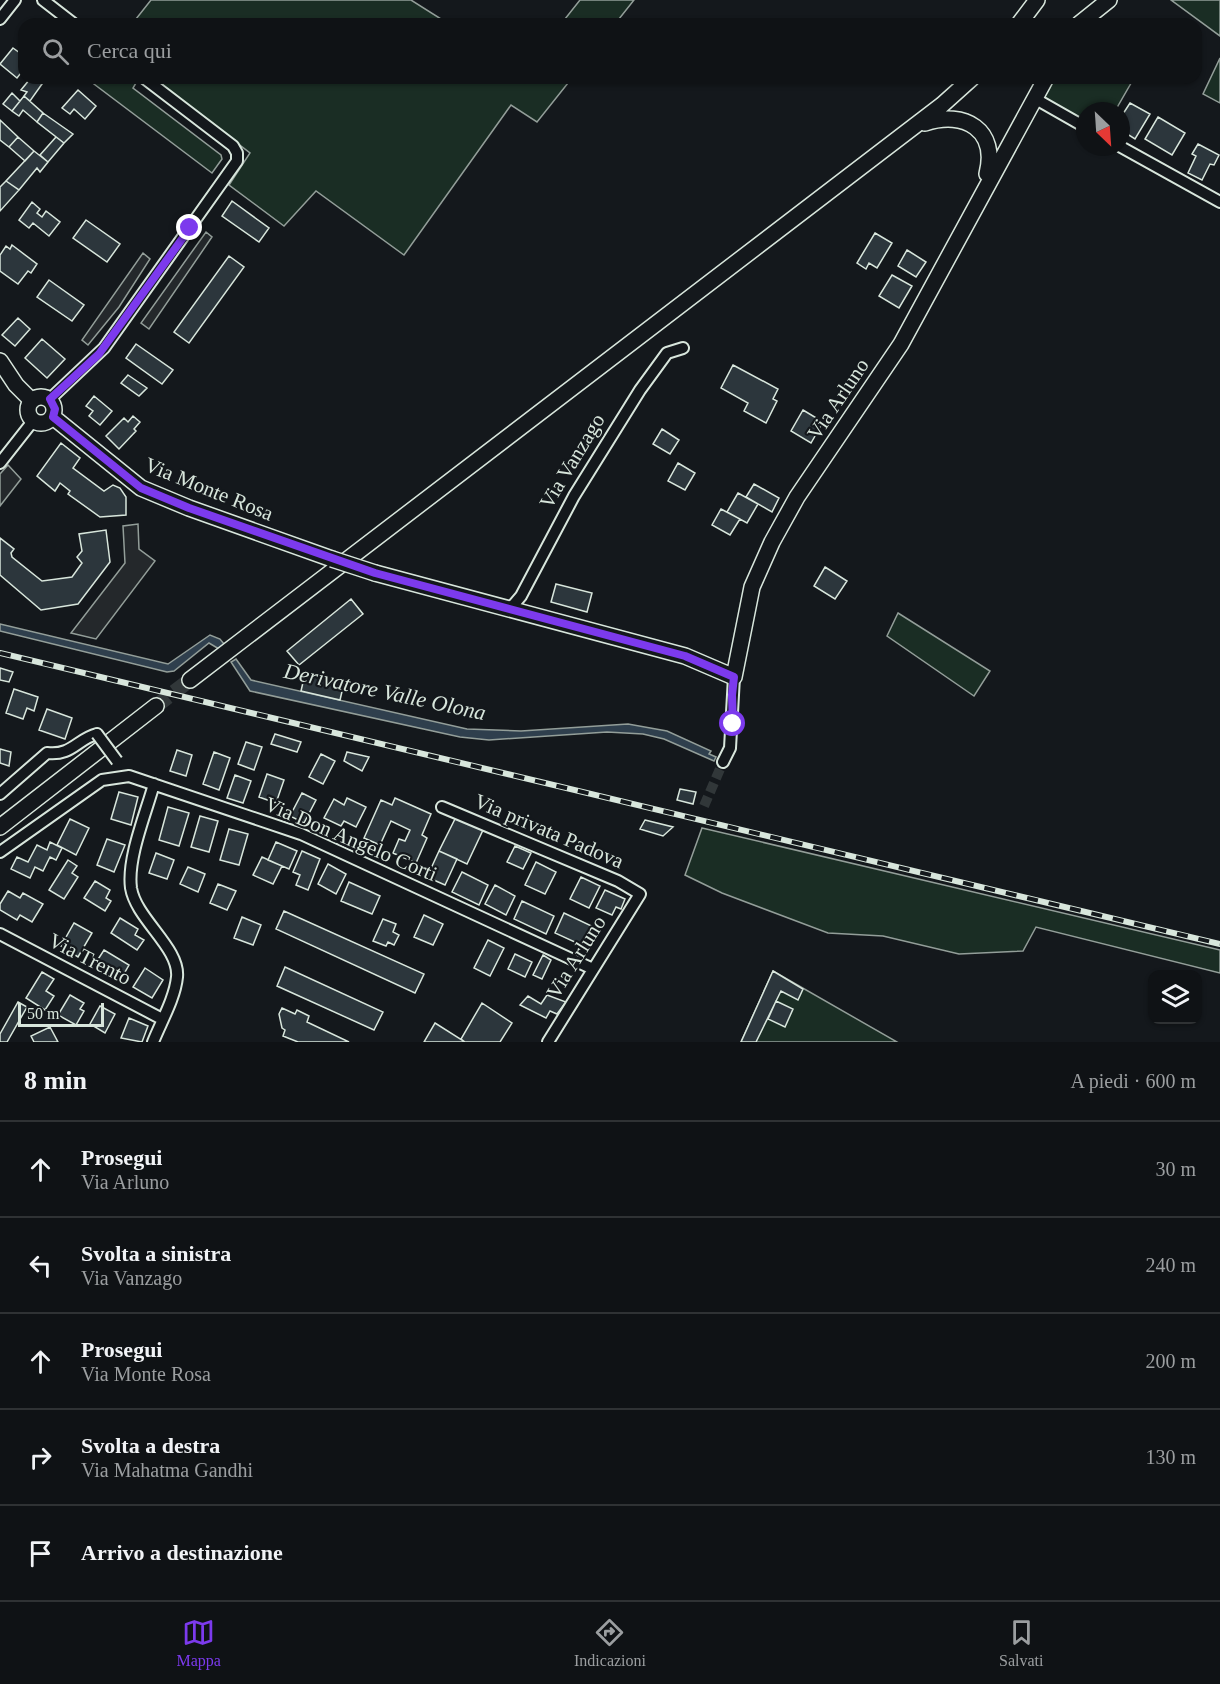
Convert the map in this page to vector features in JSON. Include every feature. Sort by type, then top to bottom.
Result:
[{"type":"street","points":[[0,19],[15,0]]},
{"type":"street","points":[[43,0],[66,18]]},
{"type":"street","points":[[1086,18],[1109,0]]},
{"type":"street","points":[[1023,18],[1033,4]]},
{"type":"street","points":[[50,399],[104,348],[237,161],[237,153],[232,146],[152,84]]},
{"type":"street","points":[[190,680],[914,127],[965,84]]},
{"type":"street","name":"Via Arluno","points":[[723,762],[730,748],[734,677],[752,587],[772,542],[797,497],[905,336],[983,188],[1042,84]]},
{"type":"street","points":[[1034,98],[1076,122]]},
{"type":"street","points":[[914,127],[952,117],[963,120],[981,132],[990,152],[990,163],[983,188]]},
{"type":"street","points":[[1130,152],[1220,202]]},
{"type":"street","name":"Via Vanzago","points":[[510,609],[521,596],[574,496],[640,390],[667,353],[683,348]]},
{"type":"street","points":[[0,361],[16,385],[32,401]]},
{"type":"street","points":[[38,397],[50,399],[55,409],[53,417],[42,424],[33,421],[28,409],[32,401],[38,397]]},
{"type":"street","name":"Via Monte Rosa","points":[[53,417],[141,488],[332,560],[510,609]]},
{"type":"street","points":[[0,463],[33,421]]},
{"type":"street","points":[[510,609],[685,656],[734,677]]},
{"type":"street","points":[[0,827],[156,706]]},
{"type":"street","points":[[0,794],[47,753],[58,755],[66,752],[97,734],[117,761],[120,775],[96,783],[0,852]]},
{"type":"street","name":"Via Don Angelo Corti","points":[[120,775],[154,784],[301,834],[593,969]]},
{"type":"street","points":[[153,1042],[175,986],[177,967],[138,909],[130,882],[133,861],[154,784]]},
{"type":"street","name":"Via privata Padova","points":[[442,807],[618,881],[640,894]]},
{"type":"street","name":"Via Arluno","points":[[548,1042],[640,894]]},
{"type":"street","name":"Via Trento","points":[[0,934],[162,1019]]},
{"type":"green space","points":[[151,0],[411,0],[440,18],[137,18]]},
{"type":"green space","points":[[580,0],[634,0],[620,18],[566,18]]},
{"type":"green space","points":[[1171,0],[1220,0],[1220,36],[1202,23],[1202,18],[1196,18]]},
{"type":"green space","points":[[1220,58],[1220,103],[1203,94]]},
{"type":"green space","points":[[94,84],[135,84],[133,88],[221,155],[222,159],[212,173]]},
{"type":"green space","points":[[160,84],[567,84],[537,122],[511,105],[404,255],[316,191],[284,226],[229,185],[250,153]]},
{"type":"green space","points":[[1050,84],[1131,84],[1120,102],[1076,102],[1076,116],[1042,97]]},
{"type":"green space","points":[[898,613],[990,671],[974,696],[887,636]]},
{"type":"green space","points":[[702,828],[1220,950],[1220,973],[1036,927],[1023,951],[959,954],[883,936],[828,933],[722,893],[685,875]]},
{"type":"green space","points":[[773,971],[897,1042],[741,1042]]},
{"type":"shaded area","points":[[206,232],[212,237],[149,329],[141,323]]},
{"type":"shaded area","points":[[143,253],[150,259],[119,307],[88,345],[82,340]]},
{"type":"shaded area","points":[[8,465],[21,479],[0,506],[0,474]]},
{"type":"shaded area","points":[[138,524],[139,549],[155,561],[96,639],[71,633],[125,563],[123,526]]},
{"type":"water","points":[[0,624],[168,664],[210,635],[220,639],[224,644],[219,649],[209,643],[174,671],[167,672],[0,631]]},
{"type":"water","points":[[236,659],[251,680],[467,729],[521,731],[628,724],[667,731],[711,751],[709,754],[716,757],[714,761],[664,739],[643,734],[607,732],[489,740],[460,737],[250,691],[231,662]]},
{"type":"building","points":[[13,48],[18,52],[18,77],[17,78],[0,64]]},
{"type":"building","points":[[26,84],[42,84],[30,101],[24,96],[27,92],[21,90]]},
{"type":"building","points":[[78,90],[96,106],[85,119],[74,109],[70,114],[62,108]]},
{"type":"building","points":[[12,93],[20,101],[12,111],[3,104]]},
{"type":"building","points":[[24,96],[43,113],[37,122],[23,110],[19,116],[12,111]]},
{"type":"building","points":[[1130,103],[1150,114],[1135,139],[1130,136]]},
{"type":"building","points":[[43,113],[73,134],[64,143],[37,122]]},
{"type":"building","points":[[1158,117],[1185,133],[1172,155],[1145,139]]},
{"type":"building","points":[[0,120],[18,137],[9,147],[0,140]]},
{"type":"building","points":[[18,137],[34,151],[25,161],[9,147]]},
{"type":"building","points":[[56,137],[64,143],[48,162],[40,155]]},
{"type":"building","points":[[1198,144],[1219,155],[1214,165],[1210,164],[1202,180],[1188,173],[1196,156],[1192,154]]},
{"type":"building","points":[[34,151],[48,162],[40,172],[37,168],[19,190],[6,181]]},
{"type":"building","points":[[6,181],[19,190],[0,211],[0,187]]},
{"type":"building","points":[[232,201],[269,228],[259,242],[222,216]]},
{"type":"building","points":[[32,202],[40,209],[37,213],[42,217],[46,211],[60,222],[49,236],[33,223],[29,228],[19,220]]},
{"type":"building","points":[[86,220],[120,244],[107,262],[73,238]]},
{"type":"building","points":[[875,233],[892,243],[877,268],[869,263],[866,269],[857,263]]},
{"type":"building","points":[[12,245],[37,264],[31,273],[28,271],[18,284],[0,271],[0,255],[6,246],[10,249]]},
{"type":"building","points":[[907,250],[926,262],[916,277],[898,266]]},
{"type":"building","points":[[229,256],[244,267],[189,343],[174,332]]},
{"type":"building","points":[[892,275],[912,286],[899,308],[879,296]]},
{"type":"building","points":[[49,280],[84,305],[72,321],[37,297]]},
{"type":"building","points":[[18,318],[30,329],[15,346],[2,335]]},
{"type":"building","points":[[42,339],[65,359],[47,378],[25,358]]},
{"type":"building","points":[[136,344],[173,370],[162,384],[126,358]]},
{"type":"building","points":[[733,365],[778,389],[773,399],[777,401],[766,423],[744,411],[748,403],[721,388]]},
{"type":"building","points":[[128,375],[147,388],[139,396],[121,383]]},
{"type":"building","points":[[94,396],[112,411],[100,425],[89,416],[93,411],[86,406]]},
{"type":"building","points":[[803,410],[823,422],[811,443],[791,431]]},
{"type":"building","points":[[133,416],[140,422],[134,429],[136,431],[119,449],[106,436],[124,418],[128,422]]},
{"type":"building","points":[[662,429],[679,440],[670,454],[653,444]]},
{"type":"building","points":[[61,443],[80,458],[73,468],[104,491],[113,485],[120,488],[126,497],[126,515],[100,517],[68,494],[70,491],[60,483],[55,491],[37,476]]},
{"type":"building","points":[[678,463],[695,473],[685,490],[668,481]]},
{"type":"building","points":[[754,484],[779,498],[772,512],[746,497]]},
{"type":"building","points":[[738,493],[758,504],[747,523],[727,512]]},
{"type":"building","points":[[721,509],[740,519],[730,535],[712,525]]},
{"type":"building","points":[[106,530],[110,562],[78,604],[41,610],[0,575],[0,538],[14,549],[11,553],[12,557],[42,581],[72,577],[82,563],[77,557],[82,551],[79,534]]},
{"type":"building","points":[[825,567],[847,581],[835,599],[814,586]]},
{"type":"building","points":[[556,584],[592,593],[587,612],[551,602]]},
{"type":"building","points":[[351,599],[363,614],[299,665],[287,651]]},
{"type":"building","points":[[0,668],[13,672],[9,682],[0,680]]},
{"type":"building","points":[[305,674],[344,683],[340,700],[301,691]]},
{"type":"building","points":[[14,689],[38,697],[34,711],[27,708],[23,719],[6,713]]},
{"type":"building","points":[[47,709],[72,718],[65,739],[39,730]]},
{"type":"building","points":[[275,734],[301,742],[297,752],[271,744]]},
{"type":"building","points":[[246,742],[262,747],[254,770],[238,764]]},
{"type":"building","points":[[0,749],[11,752],[9,766],[0,763]]},
{"type":"building","points":[[177,750],[192,755],[186,776],[170,771]]},
{"type":"building","points":[[214,752],[230,758],[219,790],[203,784]]},
{"type":"building","points":[[347,752],[369,757],[362,771],[344,761]]},
{"type":"building","points":[[321,754],[335,761],[323,784],[309,777]]},
{"type":"building","points":[[267,774],[284,780],[276,803],[259,797]]},
{"type":"building","points":[[235,775],[251,781],[243,803],[227,798]]},
{"type":"building","points":[[680,789],[696,792],[693,804],[677,800]]},
{"type":"building","points":[[119,792],[138,797],[131,825],[111,819]]},
{"type":"building","points":[[302,793],[316,800],[304,823],[290,816]]},
{"type":"building","points":[[347,798],[366,807],[356,827],[344,821],[341,826],[324,818],[334,799],[344,805]]},
{"type":"building","points":[[395,798],[431,814],[422,835],[427,838],[416,863],[393,853],[399,839],[405,841],[410,830],[391,821],[380,845],[364,838],[381,800],[392,805]]},
{"type":"building","points":[[168,807],[189,813],[179,846],[159,840]]},
{"type":"building","points":[[200,816],[218,821],[209,852],[191,847]]},
{"type":"building","points":[[456,817],[483,830],[467,864],[439,851]]},
{"type":"building","points":[[70,819],[89,828],[76,855],[57,845]]},
{"type":"building","points":[[645,820],[673,827],[663,836],[640,829]]},
{"type":"building","points":[[229,829],[248,834],[239,865],[220,860]]},
{"type":"building","points":[[107,839],[125,845],[114,872],[97,865]]},
{"type":"building","points":[[50,842],[62,848],[56,860],[50,857],[43,871],[35,867],[30,878],[11,869],[17,857],[28,862],[37,845],[47,850]]},
{"type":"building","points":[[276,842],[297,851],[289,869],[268,860]]},
{"type":"building","points":[[515,846],[531,853],[523,869],[507,862]]},
{"type":"building","points":[[302,851],[320,859],[308,890],[296,885],[300,875],[293,872]]},
{"type":"building","points":[[439,851],[457,859],[445,885],[427,877]]},
{"type":"building","points":[[156,853],[174,860],[167,879],[149,873]]},
{"type":"building","points":[[262,857],[282,866],[273,884],[253,875]]},
{"type":"building","points":[[68,860],[77,866],[72,873],[78,877],[64,899],[49,890]]},
{"type":"building","points":[[536,862],[556,872],[545,894],[525,885]]},
{"type":"building","points":[[328,864],[346,874],[336,894],[318,884]]},
{"type":"building","points":[[188,867],[205,874],[198,892],[180,884]]},
{"type":"building","points":[[462,872],[488,885],[479,905],[452,892]]},
{"type":"building","points":[[581,877],[600,886],[589,908],[570,899]]},
{"type":"building","points":[[95,881],[110,890],[106,898],[111,901],[105,911],[84,898]]},
{"type":"building","points":[[349,882],[380,896],[372,914],[341,901]]},
{"type":"building","points":[[218,884],[236,891],[227,910],[210,903]]},
{"type":"building","points":[[495,885],[515,896],[506,915],[485,904]]},
{"type":"building","points":[[605,890],[625,899],[621,909],[616,907],[612,915],[596,908]]},
{"type":"building","points":[[8,891],[20,898],[23,893],[43,904],[32,922],[20,915],[17,920],[0,910],[0,904]]},
{"type":"building","points":[[522,901],[554,916],[546,934],[514,919]]},
{"type":"building","points":[[284,911],[424,974],[415,993],[276,929]]},
{"type":"building","points":[[564,913],[600,930],[590,949],[555,933]]},
{"type":"building","points":[[424,915],[443,924],[433,945],[414,937]]},
{"type":"building","points":[[242,917],[261,925],[253,945],[234,938]]},
{"type":"building","points":[[120,918],[138,929],[135,935],[144,940],[137,950],[111,933]]},
{"type":"building","points":[[383,919],[396,924],[393,932],[399,935],[394,945],[388,942],[386,946],[373,941]]},
{"type":"building","points":[[74,923],[92,933],[78,957],[61,946]]},
{"type":"building","points":[[488,940],[504,948],[490,976],[474,968]]},
{"type":"building","points":[[104,950],[129,965],[121,979],[95,964]]},
{"type":"building","points":[[515,954],[532,962],[525,977],[508,969]]},
{"type":"building","points":[[543,955],[551,960],[542,979],[533,975]]},
{"type":"building","points":[[285,967],[383,1012],[374,1030],[277,986]]},
{"type":"building","points":[[145,968],[163,980],[152,998],[133,987]]},
{"type":"building","points":[[773,971],[803,989],[798,1000],[781,991],[756,1042],[741,1042]]},
{"type":"building","points":[[42,972],[54,979],[46,991],[54,996],[45,1010],[26,998]]},
{"type":"building","points":[[70,995],[84,1003],[80,1009],[84,1011],[76,1025],[58,1015]]},
{"type":"building","points":[[547,995],[566,1002],[557,1014],[550,1011],[546,1018],[520,1005],[528,996],[541,1004]]},
{"type":"building","points":[[776,1001],[793,1009],[785,1027],[768,1019]]},
{"type":"building","points":[[18,1002],[27,1007],[7,1042],[0,1042],[0,1034]]},
{"type":"building","points":[[482,1003],[512,1023],[500,1042],[465,1042],[461,1039]]},
{"type":"building","points":[[100,1006],[115,1014],[105,1033],[90,1024]]},
{"type":"building","points":[[282,1008],[295,1014],[297,1010],[309,1016],[307,1022],[349,1042],[298,1042],[283,1036],[285,1030],[282,1028],[279,1014]]},
{"type":"building","points":[[129,1018],[148,1026],[142,1042],[121,1038]]},
{"type":"building","points":[[435,1023],[465,1042],[424,1042]]},
{"type":"building","points":[[50,1027],[58,1042],[34,1042],[31,1036]]},
{"type":"tunnel","points":[[156,706],[190,680]]},
{"type":"tunnel","points":[[704,806],[723,762]]},
{"type":"railway","points":[[0,653],[1220,944]]},
{"type":"route","points":[[190,228],[99,354],[50,399],[55,409],[53,417],[67,425],[141,488],[189,508],[332,560],[685,656],[734,677],[733,724]]},
{"type":"water label","name":"Derivatore Valle Olona","points":[[385,691]]}]
